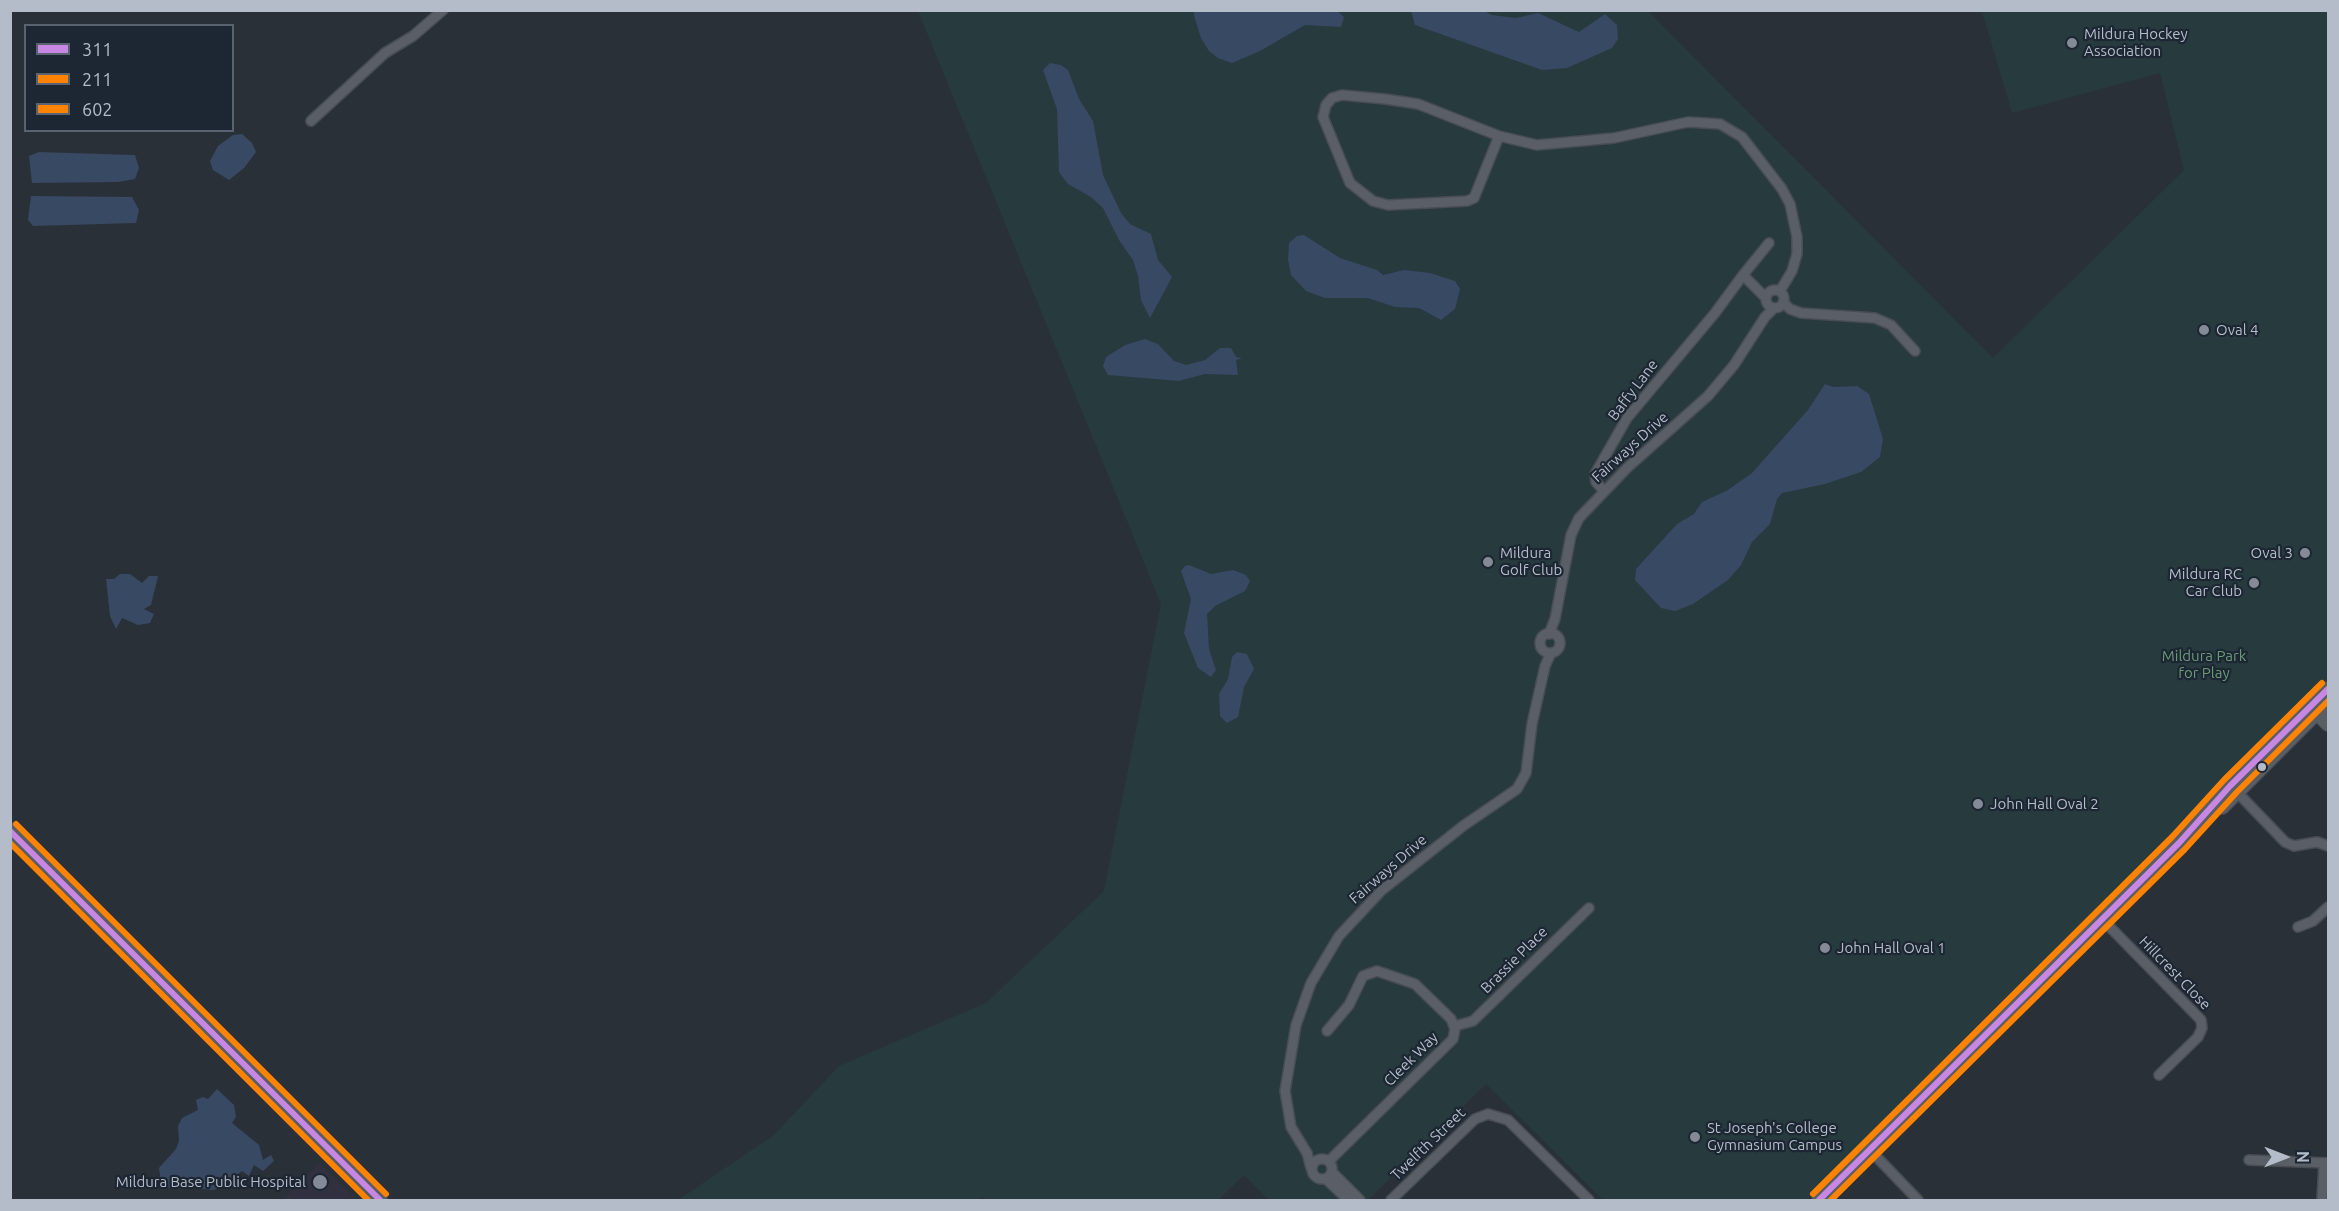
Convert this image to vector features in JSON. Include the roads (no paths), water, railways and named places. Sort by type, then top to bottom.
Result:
[{"type":"main road","points":[[1822,1199],[2314,709],[2328,689]]},
{"type":"main road","points":[[2314,709],[2328,701]]},
{"type":"main road","points":[[2314,709],[2328,724]]},
{"type":"main road","points":[[10,830],[380,1200]]},
{"type":"street","points":[[311,121],[385,53],[413,36],[443,10]]},
{"type":"street","name":"Fairways Drive","points":[[1499,136],[1474,198],[1467,201],[1388,205],[1373,201],[1350,183],[1323,117],[1326,105],[1332,98],[1342,95],[1385,99],[1418,104],[1499,136],[1528,144],[1549,145],[1622,137],[1688,122],[1705,121],[1727,127],[1748,144],[1782,189],[1790,204],[1797,237],[1797,254],[1792,271],[1772,298],[1765,317],[1734,365],[1708,396],[1584,511],[1575,526],[1552,634]]},
{"type":"street","points":[[1769,243],[1743,275],[1772,298],[1785,297],[1784,303],[1801,313],[1875,318],[1891,326],[1915,351]]},
{"type":"street","name":"Baffy Lane","points":[[1604,491],[1596,482],[1595,474],[1627,418],[1715,313],[1743,275]]},
{"type":"street","points":[[1552,634],[1560,646],[1548,652],[1541,646],[1541,639],[1552,634]]},
{"type":"street","name":"Fairways Drive","points":[[1311,1168],[1307,1153],[1291,1127],[1285,1091],[1294,1034],[1311,983],[1339,936],[1382,890],[1463,826],[1517,789],[1526,773],[1532,724],[1548,652]]},
{"type":"street","points":[[2234,789],[2290,844],[2317,842],[2328,846]]},
{"type":"street","points":[[2298,927],[2313,921],[2328,906]]},
{"type":"street","name":"Brassie Place","points":[[1455,1026],[1473,1021],[1589,908]]},
{"type":"street","name":"Hillcrest Close","points":[[2102,919],[2201,1020],[2202,1028],[2198,1037],[2159,1076]]},
{"type":"street","name":"Cleek Way","points":[[1311,1168],[1314,1162],[1325,1160],[1453,1039],[1455,1026],[1415,984],[1377,971],[1363,976],[1348,1005],[1327,1031]]},
{"type":"street","name":"Twelfth Street","points":[[1391,1200],[1475,1119],[1488,1114],[1508,1120],[1589,1200]]},
{"type":"street","points":[[1870,1150],[1918,1200]]},
{"type":"street","points":[[1307,1153],[1325,1160],[1329,1176],[1348,1200]]},
{"type":"street","points":[[2249,1160],[2326,1163],[2322,1200]]},
{"type":"street","points":[[1311,1168],[1316,1177],[1329,1176],[1360,1200]]},
{"type":"water","points":[[1194,10],[1336,10],[1344,17],[1341,27],[1305,25],[1260,51],[1232,63],[1218,58],[1209,51],[1201,38],[1194,16]]},
{"type":"water","points":[[1411,11],[1484,11],[1492,15],[1516,18],[1538,13],[1579,32],[1605,14],[1617,25],[1618,39],[1612,48],[1567,68],[1542,70],[1415,25]]},
{"type":"water","points":[[1050,63],[1061,65],[1068,70],[1079,99],[1093,121],[1103,175],[1121,213],[1130,224],[1151,234],[1158,260],[1172,277],[1150,318],[1141,300],[1133,260],[1119,240],[1103,208],[1091,197],[1068,184],[1059,172],[1057,109],[1043,70]]},
{"type":"water","points":[[242,134],[252,143],[256,152],[244,168],[229,180],[213,170],[210,161],[218,146],[233,135]]},
{"type":"water","points":[[39,152],[135,155],[139,168],[135,179],[118,182],[32,183],[29,156]]},
{"type":"water","points":[[31,196],[132,197],[139,210],[136,223],[33,226],[28,220]]},
{"type":"water","points":[[1304,235],[1340,258],[1377,270],[1383,275],[1404,270],[1430,273],[1455,281],[1460,289],[1455,309],[1441,320],[1419,308],[1395,307],[1368,298],[1325,298],[1306,291],[1291,275],[1288,260],[1289,243],[1297,236]]},
{"type":"water","points":[[1145,339],[1158,344],[1174,361],[1186,365],[1205,360],[1220,348],[1231,348],[1236,357],[1242,358],[1236,360],[1238,375],[1205,374],[1179,381],[1108,375],[1103,366],[1106,357],[1125,345]]},
{"type":"water","points":[[1825,384],[1833,387],[1857,386],[1869,394],[1883,439],[1880,457],[1861,472],[1825,484],[1782,493],[1777,499],[1770,524],[1752,542],[1741,565],[1728,580],[1693,604],[1675,611],[1661,608],[1635,580],[1636,569],[1677,524],[1694,514],[1702,502],[1728,490],[1752,473],[1808,410]]},
{"type":"water","points":[[1189,565],[1211,574],[1233,570],[1246,575],[1250,581],[1245,591],[1215,606],[1207,614],[1209,649],[1216,670],[1211,677],[1198,668],[1184,633],[1191,599],[1181,571]]},
{"type":"water","points":[[120,574],[130,574],[142,583],[149,576],[158,576],[151,605],[144,609],[154,614],[150,623],[138,625],[122,618],[116,629],[110,616],[106,579],[114,579]]},
{"type":"water","points":[[1237,652],[1247,654],[1254,669],[1244,687],[1238,717],[1227,723],[1220,716],[1219,694],[1228,679],[1232,657]]},
{"type":"water","points":[[217,1089],[234,1105],[236,1117],[232,1123],[259,1145],[263,1160],[271,1155],[274,1161],[263,1171],[254,1165],[249,1176],[242,1171],[223,1187],[213,1190],[178,1186],[162,1189],[159,1168],[176,1149],[179,1141],[178,1126],[182,1118],[198,1110],[196,1100],[203,1097],[208,1099]]},
{"type":"place","name":"Mildura Hockey Association","points":[[2072,43]]},
{"type":"place","name":"Oval 4","points":[[2204,330]]},
{"type":"place","name":"Oval 3","points":[[2305,553]]},
{"type":"place","name":"Mildura Golf Club","points":[[1488,562]]},
{"type":"place","name":"Mildura RC Car Club","points":[[2254,583]]},
{"type":"place","name":"John Hall Oval 2","points":[[1978,804]]},
{"type":"place","name":"John Hall Oval 1","points":[[1825,948]]},
{"type":"place","name":"St Joseph's College Gymnasium Campus","points":[[1695,1137]]},
{"type":"place","name":"Mildura Base Public Hospital","points":[[320,1182]]},
{"type":"park label","name":"Mildura Park for Play","points":[[2204,664]]}]
